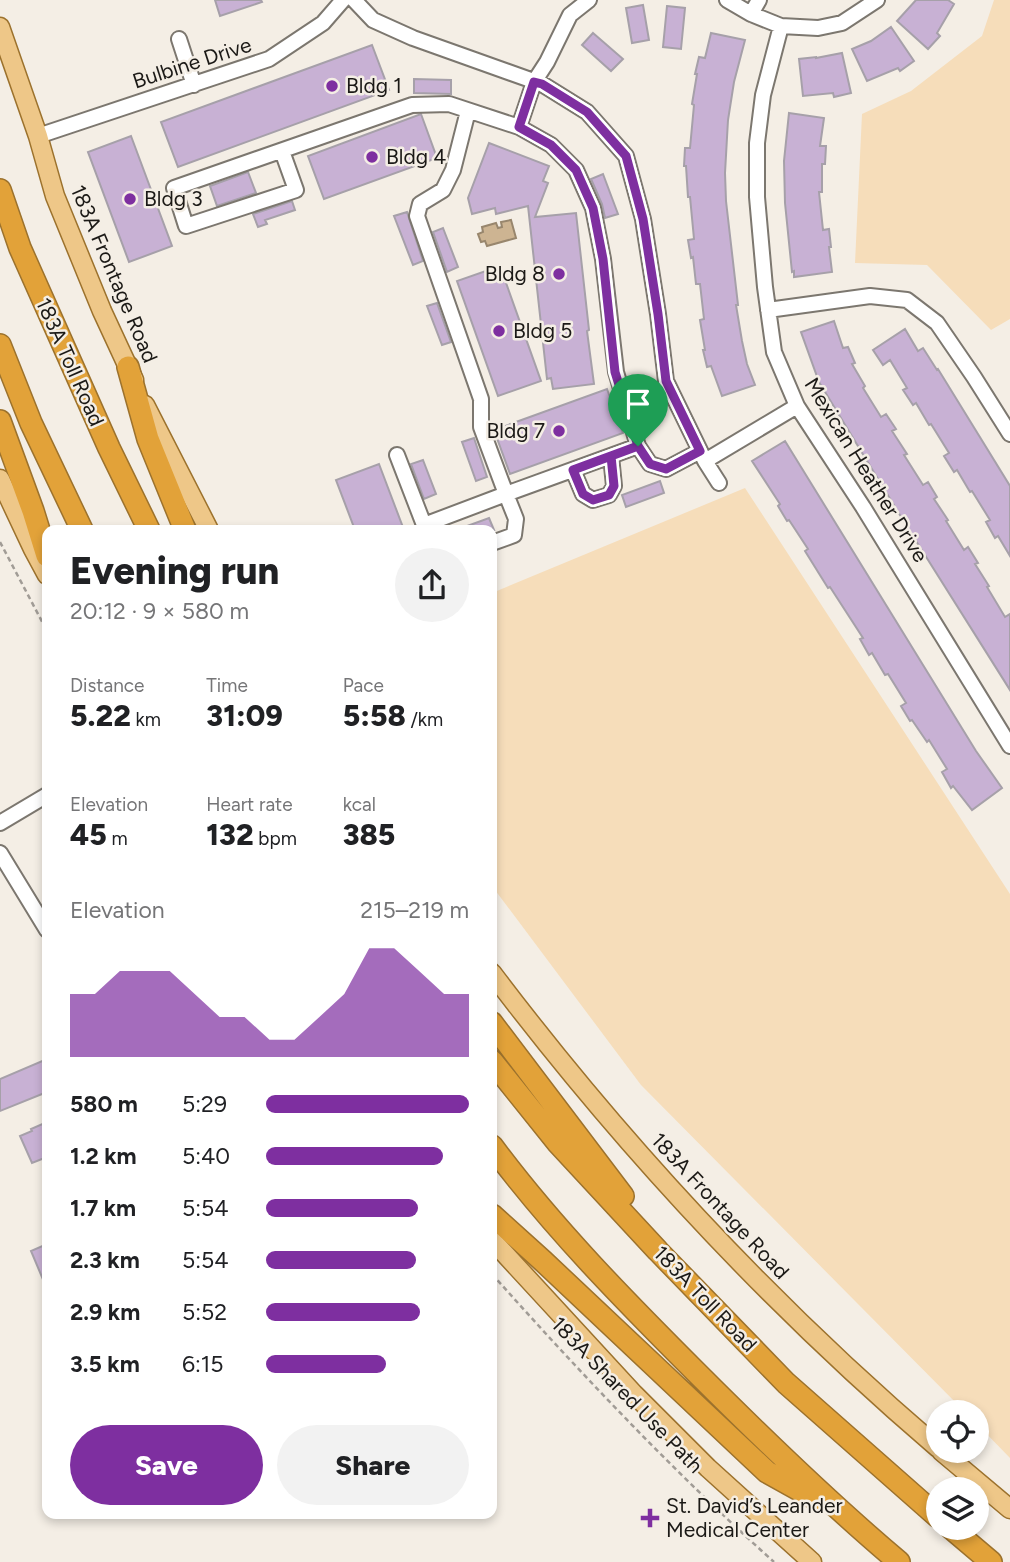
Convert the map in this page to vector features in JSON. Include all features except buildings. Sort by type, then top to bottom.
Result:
[{"type":"highway","name":"183A Toll Road","points":[[0,190],[20,248],[108,448],[146,525]]},
{"type":"highway","points":[[0,345],[31,423],[80,525]]},
{"type":"highway","points":[[128,367],[148,439],[183,525]]},
{"type":"highway","points":[[0,421],[42,540]]},
{"type":"highway","points":[[497,1030],[699,1294]]},
{"type":"highway","name":"183A Toll Road","points":[[497,1067],[557,1142],[699,1294],[786,1383],[926,1507]]},
{"type":"highway","points":[[497,1153],[515,1177],[621,1297],[747,1423],[899,1562]]},
{"type":"highway","points":[[497,1220],[767,1472],[848,1517]]},
{"type":"highway","points":[[965,1540],[991,1562]]},
{"type":"main road","name":"183A Frontage Road","points":[[0,27],[38,136],[55,196],[102,311],[147,409],[206,525]]},
{"type":"main road","points":[[0,479],[42,566]]},
{"type":"main road","name":"183A Frontage Road","points":[[497,979],[586,1091],[729,1252],[814,1337],[926,1438]]},
{"type":"main road","points":[[497,1245],[634,1394],[708,1468],[812,1562]]},
{"type":"main road","name":"183A Frontage Road","points":[[956,1463],[1010,1509]]},
{"type":"street","name":"Bulbine Drive","points":[[38,136],[270,60],[323,23],[343,0]]},
{"type":"street","points":[[354,0],[373,20],[413,38],[542,84],[587,112],[626,156],[643,219],[666,381],[719,483]]},
{"type":"street","points":[[519,127],[534,82],[570,15],[589,0]]},
{"type":"street","points":[[727,0],[751,14],[781,26],[818,28],[842,23],[877,0]]},
{"type":"street","points":[[751,14],[758,0]]},
{"type":"street","name":"Mexican Heather Drive","points":[[781,26],[763,95],[757,143],[757,197],[774,352],[797,406],[1010,746]]},
{"type":"street","points":[[179,39],[194,85]]},
{"type":"street","points":[[282,151],[296,190],[186,226],[174,188],[412,105],[449,104],[519,127],[551,145],[576,170],[593,208],[603,259],[615,372],[638,446],[650,464],[666,469],[703,456],[797,406]]},
{"type":"street","points":[[468,111],[453,170],[443,190],[420,204],[417,216],[481,399],[481,427],[516,519],[514,535],[497,541]]},
{"type":"street","points":[[768,310],[870,296],[907,300],[937,323],[1010,434]]},
{"type":"street","points":[[430,525],[638,446]]},
{"type":"street","points":[[397,455],[424,525]]},
{"type":"street","points":[[573,470],[583,494],[593,500],[609,495],[614,486],[611,456]]},
{"type":"street","points":[[0,823],[42,798]]},
{"type":"street","points":[[0,853],[42,922]]},
{"type":"path","points":[[0,542],[42,622]]},
{"type":"path","name":"183A Shared Use Path","points":[[497,1279],[609,1402],[774,1562]]},
{"type":"shaded area","points":[[994,0],[1010,0],[1010,319],[991,330],[927,265],[855,263],[862,114],[911,91],[982,36]]},
{"type":"shaded area","points":[[511,220],[516,238],[487,246],[485,241],[481,242],[478,234],[483,232],[482,227],[496,223],[498,228],[502,227],[501,222]]},
{"type":"shaded area","points":[[745,488],[1010,894],[1010,1458],[989,1436],[989,1400],[953,1400],[641,1085],[497,893],[497,591]]},
{"type":"place","name":"Bldg 1","points":[[332,86]]},
{"type":"place","name":"Bldg 4","points":[[372,157]]},
{"type":"place","name":"Bldg 3","points":[[130,199]]},
{"type":"place","name":"Bldg 8","points":[[559,274]]},
{"type":"place","name":"Bldg 5","points":[[499,331]]},
{"type":"place","name":"Bldg 7","points":[[559,431]]},
{"type":"place","name":"St. David’s Leander Medical Center","points":[[650,1518]]},
{"type":"route","points":[[638,446],[573,470],[583,494],[593,500],[609,495],[614,486],[611,456],[638,446],[650,464],[666,469],[700,451],[666,381],[643,219],[626,156],[587,112],[542,84],[534,82],[519,127],[551,145],[576,170],[593,208],[603,259],[615,372],[638,446]]}]
